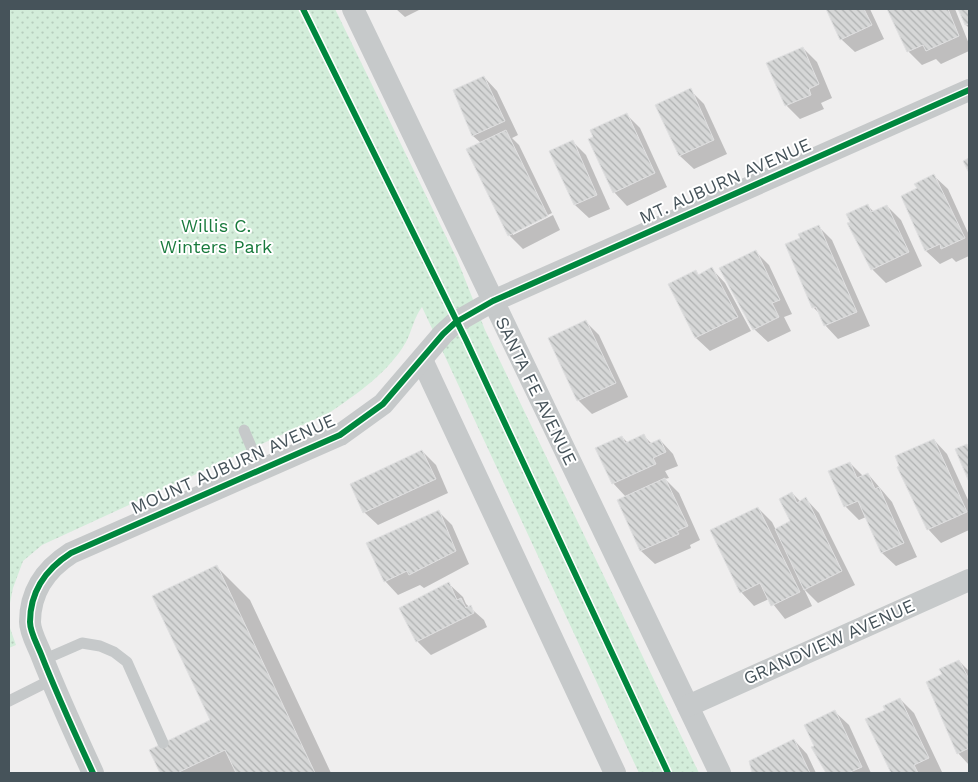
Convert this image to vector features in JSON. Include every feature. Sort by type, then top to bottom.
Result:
[{"type":"street","name":"SANTA FE AVENUE","points":[[353,9],[720,773]]},
{"type":"street","name":"MT. AUBURN AVENUE","points":[[493,301],[969,90]]},
{"type":"street","name":"MOUNT AUBURN AVENUE","points":[[93,773],[47,670],[30,624],[32,604],[39,584],[53,565],[71,553],[340,435],[358,424],[383,404],[443,334],[456,322],[493,301]]},
{"type":"street","points":[[422,360],[616,773]]},
{"type":"street","name":"GRANDVIEW AVENUE","points":[[688,706],[969,580]]},
{"type":"lane","points":[[244,430],[261,470]]},
{"type":"lane","points":[[9,701],[82,643],[100,646],[114,652],[127,662],[164,743]]},
{"type":"green space","name":"Willis C. Winters Park","points":[[9,9],[335,9],[457,259],[485,330],[699,773],[639,773],[422,307],[399,353],[381,373],[329,413],[42,545],[23,561],[13,588],[9,608]]},
{"type":"green space","points":[[9,608],[10,628],[16,645],[9,648]]},
{"type":"building","points":[[826,9],[864,9],[872,25],[840,40]]},
{"type":"building","points":[[887,9],[948,9],[959,36],[926,51],[923,45],[907,52]]},
{"type":"building","points":[[958,9],[969,9],[969,24],[965,25]]},
{"type":"building","points":[[803,47],[819,84],[809,89],[811,95],[785,106],[766,63]]},
{"type":"building","points":[[484,76],[505,121],[472,136],[453,90]]},
{"type":"building","points":[[691,88],[714,140],[679,156],[655,105]]},
{"type":"building","points":[[627,113],[655,173],[613,193],[588,139],[593,137],[590,130]]},
{"type":"building","points":[[506,130],[548,216],[508,236],[466,149]]},
{"type":"building","points":[[573,140],[597,195],[574,205],[549,151]]},
{"type":"building","points":[[969,158],[969,173],[963,161]]},
{"type":"building","points":[[934,174],[965,238],[941,249],[940,244],[925,251],[901,196],[917,188],[914,184]]},
{"type":"building","points":[[868,204],[871,212],[887,205],[909,252],[871,270],[847,223],[850,222],[846,214]]},
{"type":"building","points":[[819,225],[857,312],[824,326],[816,307],[812,308],[785,244],[800,238],[798,234]]},
{"type":"building","points":[[756,250],[780,300],[772,303],[779,317],[753,330],[719,268]]},
{"type":"building","points":[[712,267],[738,317],[695,338],[668,284],[696,270],[698,275]]},
{"type":"building","points":[[586,320],[616,383],[577,401],[548,338]]},
{"type":"building","points":[[644,434],[649,444],[660,439],[666,452],[653,458],[656,464],[612,484],[595,448],[622,436],[625,443]]},
{"type":"building","points":[[934,439],[967,512],[927,530],[897,467],[899,466],[895,456]]},
{"type":"building","points":[[967,444],[969,449],[969,482],[955,449]]},
{"type":"building","points":[[422,450],[436,479],[363,513],[350,484]]},
{"type":"building","points":[[850,462],[857,478],[868,473],[875,489],[879,487],[904,543],[881,553],[858,501],[844,507],[828,471]]},
{"type":"building","points":[[665,478],[688,526],[677,531],[679,534],[640,551],[617,500]]},
{"type":"building","points":[[792,492],[797,503],[806,497],[842,571],[804,590],[775,529],[790,521],[779,499]]},
{"type":"building","points":[[758,507],[800,592],[771,606],[760,583],[740,593],[710,530]]},
{"type":"building","points":[[439,510],[456,551],[409,575],[407,571],[384,582],[366,543]]},
{"type":"building","points":[[217,565],[315,773],[236,773],[225,750],[177,773],[160,773],[149,750],[210,720],[152,596]]},
{"type":"building","points":[[449,582],[457,600],[461,598],[466,608],[471,605],[474,613],[416,642],[399,608]]},
{"type":"building","points":[[959,660],[969,679],[969,748],[957,754],[926,682],[942,674],[939,669]]},
{"type":"building","points":[[900,698],[929,758],[914,765],[918,773],[891,773],[865,719],[885,710],[883,706]]},
{"type":"building","points":[[835,710],[862,767],[848,773],[826,773],[811,747],[814,746],[804,725]]},
{"type":"building","points":[[794,739],[810,773],[752,773],[749,761]]},
{"type":"cycle path","points":[[303,9],[466,340],[668,773]]},
{"type":"cycle path","points":[[93,773],[53,684],[30,626],[31,611],[36,591],[47,574],[62,559],[71,553],[340,435],[383,404],[443,334],[456,322],[493,301],[969,90]]}]
